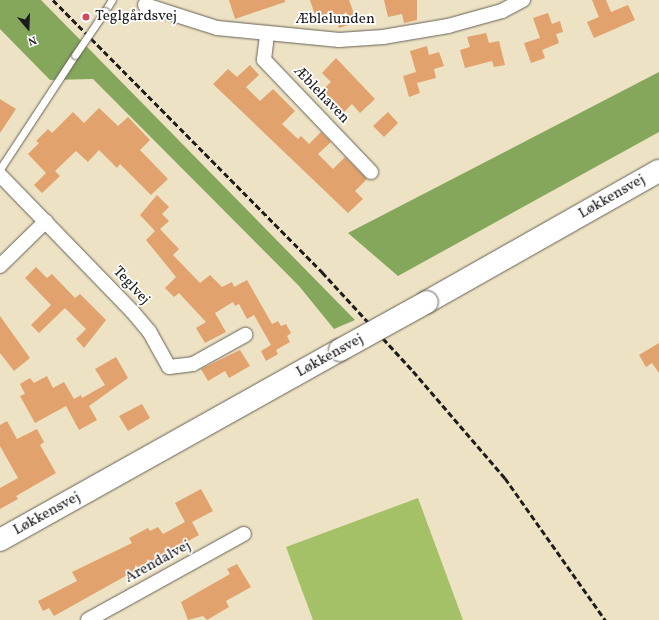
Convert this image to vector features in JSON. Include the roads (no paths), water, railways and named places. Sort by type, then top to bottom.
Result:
[{"type":"main road","name":"Løkkensvej","points":[[0,540],[659,171]]},
{"type":"street","name":"Æblelunden","points":[[145,5],[194,22],[267,35],[338,40],[383,37],[448,26],[502,11],[523,0]]},
{"type":"street","name":"Æblehaven","points":[[267,35],[264,60],[372,172]]},
{"type":"street","name":"Teglvej","points":[[0,174],[132,311],[149,331],[169,367],[193,364],[245,335]]},
{"type":"street","points":[[0,266],[46,221]]},
{"type":"street","name":"Arendalvej","points":[[88,620],[244,534]]},
{"type":"lane","points":[[0,169],[112,0]]},
{"type":"railway","points":[[53,0],[322,272],[413,371],[505,478],[605,620]]},
{"type":"place","name":"Teglgårdsvej","points":[[86,17]]}]
